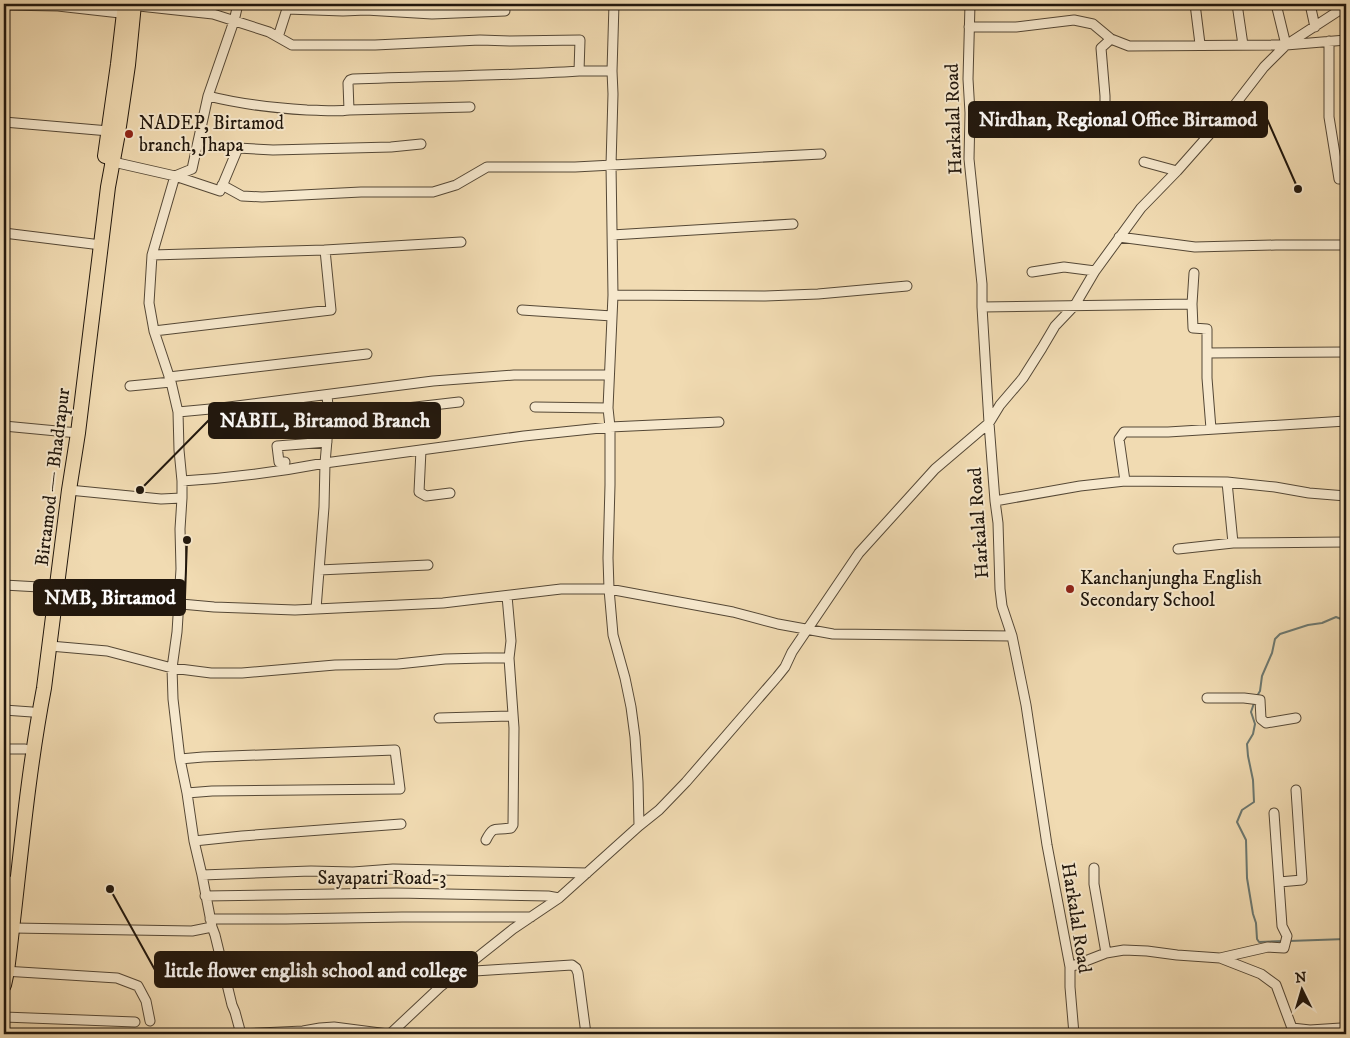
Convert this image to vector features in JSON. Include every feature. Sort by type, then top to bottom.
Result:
[{"type":"main road","name":"Birtamod — Bhadrapur","points":[[6,918],[50,646],[52,588],[74,432],[108,161],[108,131],[129,7]]},
{"type":"main road","name":"Birtamod — Bhadrapur","points":[[108,161],[118,133],[129,7]]},
{"type":"main road","name":"Birtamod — Bhadrapur","points":[[5,976],[6,881],[16,860],[26,749],[69,490],[74,432]]},
{"type":"street","points":[[175,176],[192,169],[208,96],[238,4]]},
{"type":"street","points":[[614,4],[611,165],[613,295],[608,408],[610,426],[608,558],[613,635],[629,698],[635,737],[639,826]]},
{"type":"street","name":"Harkalal Road","points":[[970,4],[968,79],[970,113],[969,159],[982,284],[994,501],[998,523],[1000,589],[1002,606],[1012,636],[1026,705],[1047,846],[1070,967],[1074,1034]]},
{"type":"street","points":[[1195,4],[1200,44]]},
{"type":"street","points":[[1236,4],[1242,45]]},
{"type":"street","points":[[1276,4],[1286,44]]},
{"type":"street","points":[[1310,4],[1315,27]]},
{"type":"street","points":[[4,5],[129,7],[213,14],[269,32],[292,45],[334,46],[463,41],[580,40],[580,71]]},
{"type":"street","points":[[175,176],[152,255],[149,303],[154,331],[170,379],[178,412],[182,480],[181,570],[177,632],[172,668],[173,699],[180,759],[211,923],[240,1034],[334,1027],[389,1034],[440,987],[512,929],[559,898],[658,810],[686,782],[778,677],[792,652],[859,553],[935,470],[989,423],[1000,405],[1023,378],[1055,326],[1075,305],[1095,272],[1141,208],[1177,171],[1230,111],[1264,67],[1286,44],[1315,27],[1346,5]]},
{"type":"street","points":[[278,37],[288,6],[342,11],[366,7],[432,14],[500,9]]},
{"type":"street","points":[[969,28],[1016,27],[1074,20],[1093,24],[1111,39],[1130,46],[1286,44],[1346,40]]},
{"type":"street","points":[[1106,116],[1101,48],[1111,39]]},
{"type":"street","points":[[1329,41],[1329,117],[1339,179],[1346,177]]},
{"type":"street","points":[[349,110],[348,83],[353,79],[612,71]]},
{"type":"street","points":[[208,96],[282,108],[338,111],[470,107]]},
{"type":"street","points":[[4,122],[108,131]]},
{"type":"street","points":[[108,161],[175,176],[220,191],[238,148],[273,150],[391,147],[421,144]]},
{"type":"street","points":[[222,185],[242,196],[262,197],[361,192],[433,192],[456,185],[487,167],[574,167],[822,154]]},
{"type":"street","points":[[1144,162],[1177,171]]},
{"type":"street","points":[[612,236],[793,224]]},
{"type":"street","points":[[4,233],[97,244]]},
{"type":"street","points":[[1119,237],[1195,248],[1346,245]]},
{"type":"street","points":[[152,255],[325,250],[461,242]]},
{"type":"street","points":[[154,331],[331,310],[325,250]]},
{"type":"street","points":[[1032,272],[1064,267],[1095,272]]},
{"type":"street","points":[[1194,273],[1193,328],[1207,329],[1207,378],[1211,429]]},
{"type":"street","points":[[613,295],[765,296],[818,294],[907,286]]},
{"type":"street","points":[[982,307],[1192,304]]},
{"type":"street","points":[[522,310],[612,316]]},
{"type":"street","points":[[1207,352],[1346,352]]},
{"type":"street","points":[[130,386],[170,379],[367,354]]},
{"type":"street","points":[[178,412],[433,381],[514,375],[609,374]]},
{"type":"street","points":[[316,609],[329,417],[327,395]]},
{"type":"street","points":[[329,417],[459,402]]},
{"type":"street","points":[[534,407],[608,408]]},
{"type":"street","points":[[1125,480],[1119,440],[1124,432],[1168,432],[1346,421]]},
{"type":"street","points":[[182,480],[211,479],[610,426],[719,422]]},
{"type":"street","points":[[4,426],[74,432]]},
{"type":"street","points":[[285,462],[279,462],[277,446],[327,442]]},
{"type":"street","points":[[421,450],[419,492],[426,496],[450,493]]},
{"type":"street","points":[[994,501],[1125,480],[1227,482],[1275,486],[1309,493],[1346,496]]},
{"type":"street","points":[[1227,482],[1233,543]]},
{"type":"street","points":[[69,490],[161,499],[182,498]]},
{"type":"street","points":[[1178,549],[1233,543],[1346,542]]},
{"type":"street","points":[[319,570],[428,565]]},
{"type":"street","points":[[4,585],[52,588]]},
{"type":"street","points":[[115,598],[258,609],[316,609],[443,603],[561,589],[609,589],[733,612],[778,624],[833,634],[1012,636]]},
{"type":"street","points":[[486,840],[494,829],[511,828],[513,825],[513,716],[509,658],[511,641],[507,596]]},
{"type":"street","points":[[50,646],[107,650],[172,668],[211,673],[242,673],[335,665],[398,664],[445,659],[509,658]]},
{"type":"street","points":[[1207,698],[1260,700],[1261,719],[1266,722],[1296,718]]},
{"type":"street","points":[[4,710],[32,712]]},
{"type":"street","points":[[439,718],[513,716]]},
{"type":"street","points":[[4,749],[26,749]]},
{"type":"street","points":[[180,759],[395,750],[400,789],[187,793]]},
{"type":"street","points":[[1279,882],[1302,880],[1296,790]]},
{"type":"street","points":[[1070,967],[1106,953],[1124,950],[1147,950],[1178,955],[1220,958],[1268,947],[1284,948],[1287,936],[1282,926],[1274,813]]},
{"type":"street","points":[[194,841],[401,824]]},
{"type":"street","points":[[1094,868],[1094,884],[1106,953]]},
{"type":"street","points":[[202,875],[311,871],[353,872],[393,869],[587,873]]},
{"type":"street","name":"Sayapatri Road-3","points":[[205,896],[396,893],[548,896],[559,898]]},
{"type":"street","points":[[6,918],[192,931],[211,923],[402,917],[531,917]]},
{"type":"street","points":[[1220,958],[1261,974],[1276,985],[1292,1028],[1310,1030],[1346,1029]]},
{"type":"street","points":[[226,981],[475,959]]},
{"type":"street","points":[[459,972],[572,965],[578,973],[586,1034]]},
{"type":"street","points":[[5,976],[117,978],[138,986],[146,1001],[150,1021]]},
{"type":"street","points":[[4,1017],[135,1022]]},
{"type":"waterway","points":[[1257,696],[1275,639],[1280,634],[1308,625],[1322,623],[1336,617],[1346,621]]},
{"type":"waterway","points":[[1254,703],[1251,712],[1255,724],[1253,734],[1247,744],[1253,780],[1254,802],[1242,810],[1237,822],[1246,840],[1247,878],[1256,923],[1257,939],[1259,942],[1284,941]]},
{"type":"waterway","points":[[1289,941],[1346,939]]},
{"type":"place","name":"NADEP, Birtamod branch, Jhapa","points":[[129,134]]},
{"type":"place","name":"Nirdhan, Regional Office Birtamod","points":[[1298,189]]},
{"type":"place","name":"NABIL, Birtamod Branch","points":[[140,490]]},
{"type":"place","name":"NMB, Birtamod","points":[[187,540]]},
{"type":"place","name":"Kanchanjungha English Secondary School","points":[[1070,589]]},
{"type":"place","name":"little flower english school and college","points":[[110,889]]}]
